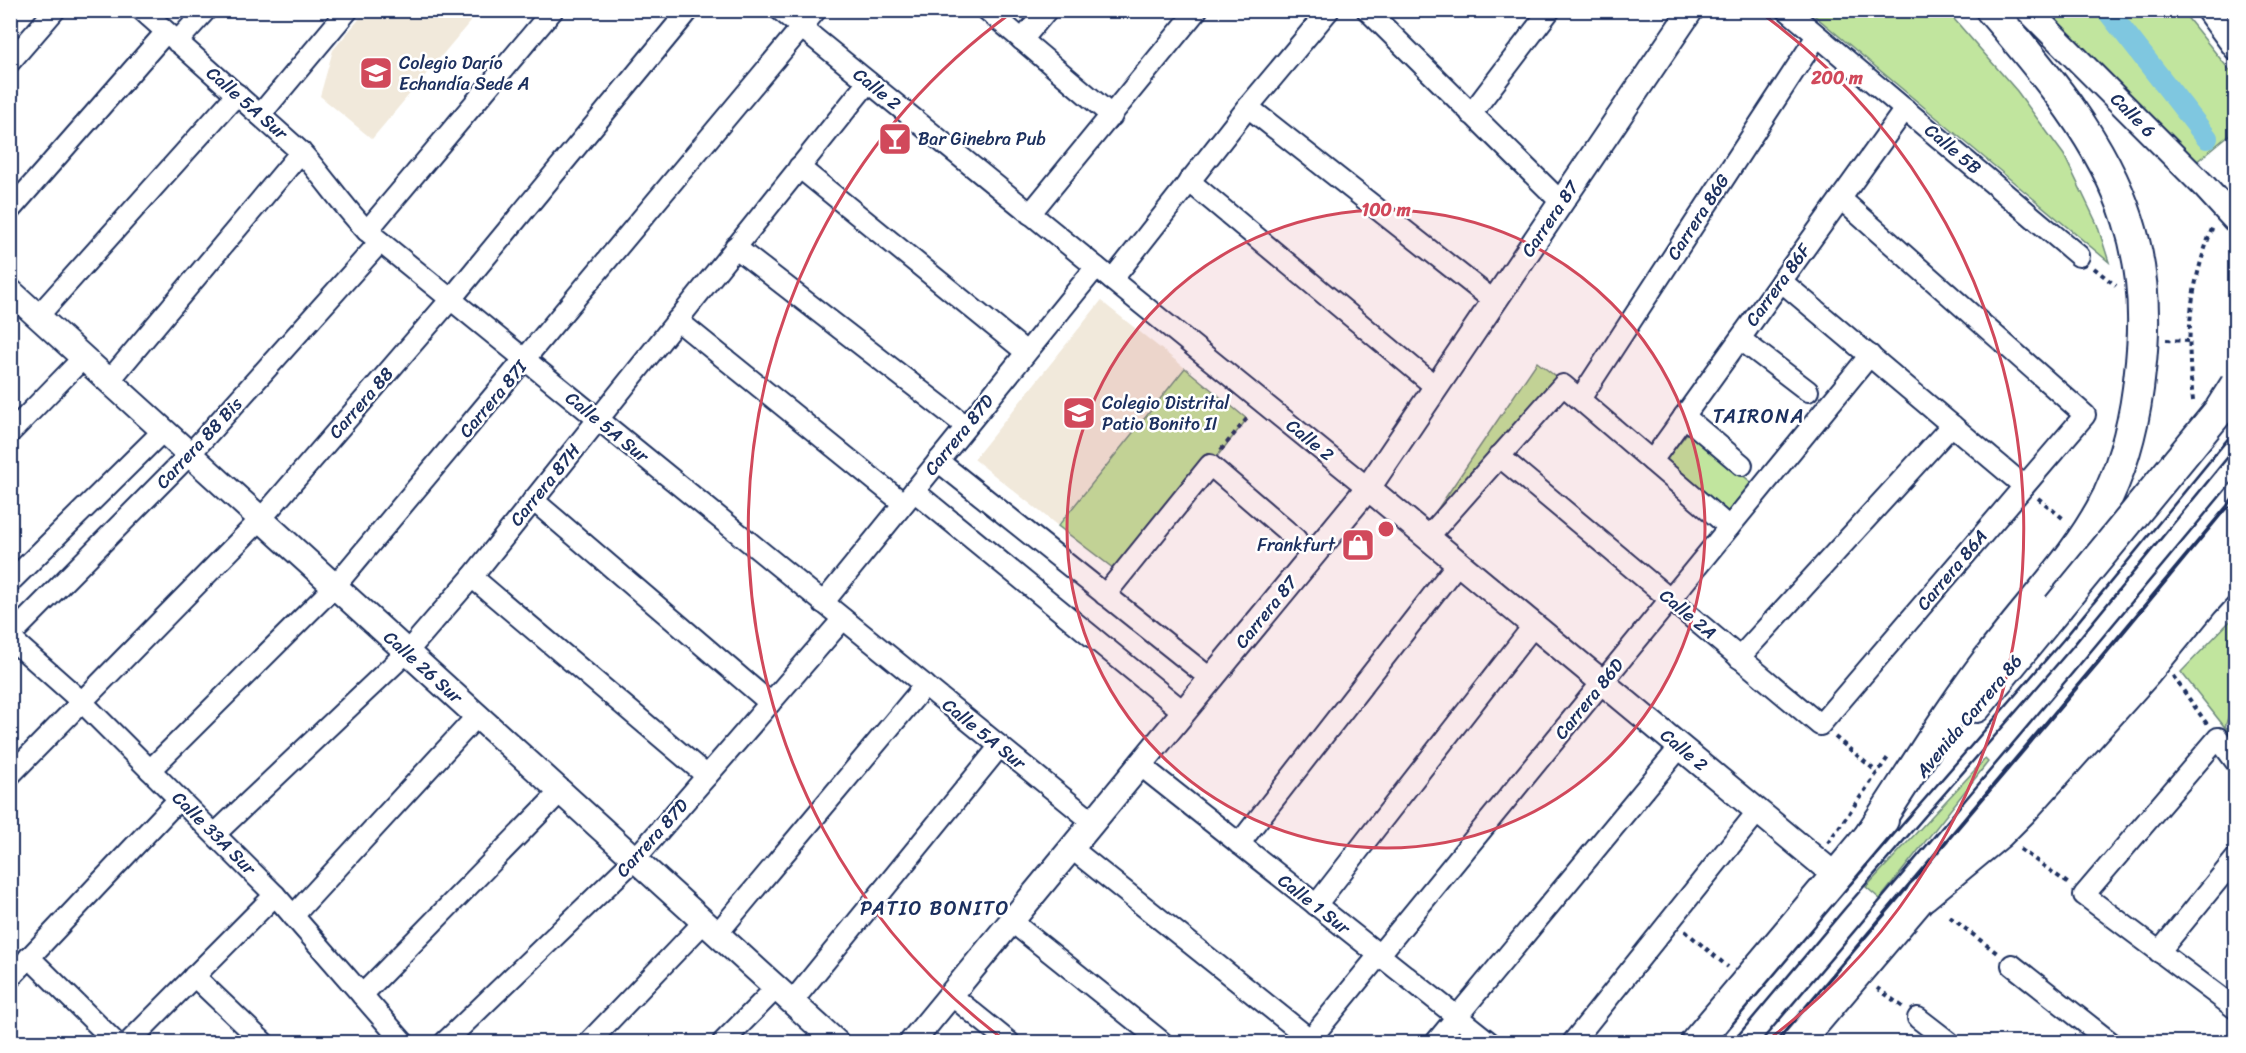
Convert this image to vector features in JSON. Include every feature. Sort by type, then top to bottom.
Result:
[{"type":"highway","points":[[1923,895],[1998,833],[2023,808],[2230,581]]},
{"type":"main road","points":[[1870,835],[1974,679],[2057,575],[2097,516],[2124,454],[2139,387],[2143,305],[2139,264],[2128,220],[2108,172],[2079,123],[1991,10]]},
{"type":"main road","name":"Avenida Carrera 86","points":[[1696,1042],[1870,835],[2219,411],[2235,384]]},
{"type":"main road","points":[[1804,1040],[2235,522]]},
{"type":"street","points":[[10,62],[55,10]]},
{"type":"street","name":"Calle 5A Sur","points":[[142,10],[301,152],[356,220],[374,237],[1093,822]]},
{"type":"street","points":[[10,210],[172,37],[206,10]]},
{"type":"street","points":[[260,115],[348,10]]},
{"type":"street","name":"Carrera 88 Bis","points":[[10,637],[190,454],[374,237],[553,10]]},
{"type":"street","name":"Carrera 88","points":[[10,775],[261,519],[451,300],[690,10]]},
{"type":"street","name":"Calle 2","points":[[780,10],[1428,537],[1836,876]]},
{"type":"street","name":"Carrera 87I","points":[[150,770],[335,586],[816,10]]},
{"type":"street","points":[[987,10],[1112,116]]},
{"type":"street","points":[[1022,40],[1047,10]]},
{"type":"street","points":[[1030,214],[1197,10]]},
{"type":"street","points":[[1112,280],[1248,107],[1329,10]]},
{"type":"street","points":[[1367,10],[1561,202]]},
{"type":"street","name":"Carrera 87","points":[[912,1042],[1368,488],[1690,10]]},
{"type":"street","name":"Calle 5B","points":[[1787,10],[2079,256]]},
{"type":"street","name":"Calle 6","points":[[2028,10],[2205,187],[2226,220]]},
{"type":"street","points":[[2208,10],[2235,48]]},
{"type":"street","points":[[1471,114],[1544,13]]},
{"type":"street","name":"Carrera 86G","points":[[1580,399],[1817,36]]},
{"type":"street","name":"Carrera 87H","points":[[215,834],[407,652],[472,577],[868,82]]},
{"type":"street","points":[[38,316],[237,94]]},
{"type":"street","points":[[1248,107],[1494,302]]},
{"type":"street","name":"Carrera 86F","points":[[1652,461],[1905,109]]},
{"type":"street","points":[[109,381],[301,152]]},
{"type":"street","points":[[799,167],[1026,352]]},
{"type":"street","points":[[1189,182],[1436,387]]},
{"type":"street","name":"Carrera 86A","points":[[1820,726],[2085,414],[1841,199]]},
{"type":"street","points":[[735,247],[966,426]]},
{"type":"street","name":"Carrera 87D","points":[[823,603],[1096,267]]},
{"type":"street","points":[[1782,281],[2024,486]]},
{"type":"street","name":"Calle 26 Sur","points":[[10,291],[836,1042]]},
{"type":"street","points":[[677,320],[909,497],[1184,712]]},
{"type":"street","points":[[1740,339],[1808,391]]},
{"type":"street","name":"Carrera 86D","points":[[1310,1041],[1870,355]]},
{"type":"street","points":[[10,434],[84,357]]},
{"type":"street","points":[[1428,537],[1563,384],[1729,527]]},
{"type":"street","points":[[1684,416],[1742,465]]},
{"type":"street","points":[[1739,658],[1952,425]]},
{"type":"street","points":[[10,582],[164,430]]},
{"type":"street","name":"Calle 2A","points":[[1499,456],[1820,726]]},
{"type":"street","points":[[938,461],[1211,679]]},
{"type":"street","points":[[1105,595],[1210,465],[1296,539]]},
{"type":"street","points":[[533,500],[770,703]]},
{"type":"street","points":[[1239,844],[1458,563]]},
{"type":"street","points":[[472,577],[707,776]]},
{"type":"street","name":"Carrera 87D","points":[[445,1042],[635,859],[843,619]]},
{"type":"street","points":[[1316,905],[1534,625]]},
{"type":"street","name":"Calle 33A Sur","points":[[10,637],[82,702],[275,895],[403,1042]]},
{"type":"street","points":[[589,1042],[710,928],[925,685]]},
{"type":"street","points":[[293,916],[477,716]]},
{"type":"street","points":[[2235,762],[2218,738],[2084,895],[2235,1009]]},
{"type":"street","points":[[723,1042],[784,995],[1000,746]]},
{"type":"street","points":[[1436,1042],[1680,747]]},
{"type":"street","name":"Calle 1 Sur","points":[[1140,765],[1489,1042]]},
{"type":"street","points":[[362,995],[560,792]]},
{"type":"street","points":[[10,978],[179,799]]},
{"type":"street","points":[[1573,1042],[1758,811]]},
{"type":"street","points":[[1071,848],[1310,1041]]},
{"type":"street","points":[[2159,952],[2235,858]]},
{"type":"street","points":[[129,1042],[275,895]]},
{"type":"street","points":[[1011,921],[1162,1042]]},
{"type":"street","points":[[29,957],[116,1042]]},
{"type":"street","points":[[2012,965],[2110,1042]]},
{"type":"street","points":[[194,976],[263,1042]]},
{"type":"street","points":[[951,995],[1009,1042]]},
{"type":"street","points":[[1918,1018],[1949,1042]]},
{"type":"lane","points":[[1725,1042],[1841,904],[2068,643],[2235,438]]},
{"type":"lane","points":[[1768,1042],[2235,486]]},
{"type":"path","points":[[2194,402],[2188,341],[2191,299],[2201,258],[2226,220]]},
{"type":"path","points":[[2079,256],[2119,288],[2117,277]]},
{"type":"path","points":[[1210,465],[1262,401]]},
{"type":"path","points":[[2024,486],[2070,524]]},
{"type":"path","points":[[2172,676],[2218,738]]},
{"type":"path","points":[[1820,726],[1876,772]]},
{"type":"path","points":[[1832,835],[1891,753]]},
{"type":"path","points":[[2020,849],[2084,895]]},
{"type":"path","points":[[1950,917],[2012,965]]},
{"type":"path","points":[[1672,920],[1731,969]]},
{"type":"path","points":[[1877,988],[1918,1018]]},
{"type":"shaded area","name":"Colegio Darío Echandía Sede A","points":[[366,11],[479,11],[372,139],[320,96],[333,50]]},
{"type":"shaded area","name":"Colegio Distrital Patio Bonito II","points":[[1101,301],[1185,368],[1058,526],[974,459]]},
{"type":"green space","points":[[1809,11],[1947,11],[2017,91],[2064,155],[2097,224],[2109,262]]},
{"type":"green space","points":[[2043,11],[2182,11],[2235,77],[2235,130],[2195,163]]},
{"type":"green space","points":[[1537,362],[1559,379],[1433,516]]},
{"type":"green space","points":[[1185,368],[1247,419],[1122,575],[1058,526]]},
{"type":"green space","points":[[1688,432],[1751,482],[1728,512],[1664,462]]},
{"type":"green space","points":[[2233,618],[2236,620],[2235,697],[2225,727],[2235,730],[2235,740],[2181,672]]},
{"type":"green space","points":[[1985,759],[1988,762],[1880,899],[1866,887]]},
{"type":"waterway","points":[[2107,10],[2207,138]]},
{"type":"place","name":"Colegio Darío Echandía Sede A","points":[[376,73]]},
{"type":"place","name":"Bar Ginebra Pub","points":[[895,139]]},
{"type":"place","name":"Colegio Distrital Patio Bonito II","points":[[1079,413]]},
{"type":"place","name":"Frankfurt","points":[[1358,545]]},
{"type":"district","name":"TAIRONA","points":[[1759,416]]},
{"type":"district","name":"PATIO BONITO","points":[[935,908]]}]
